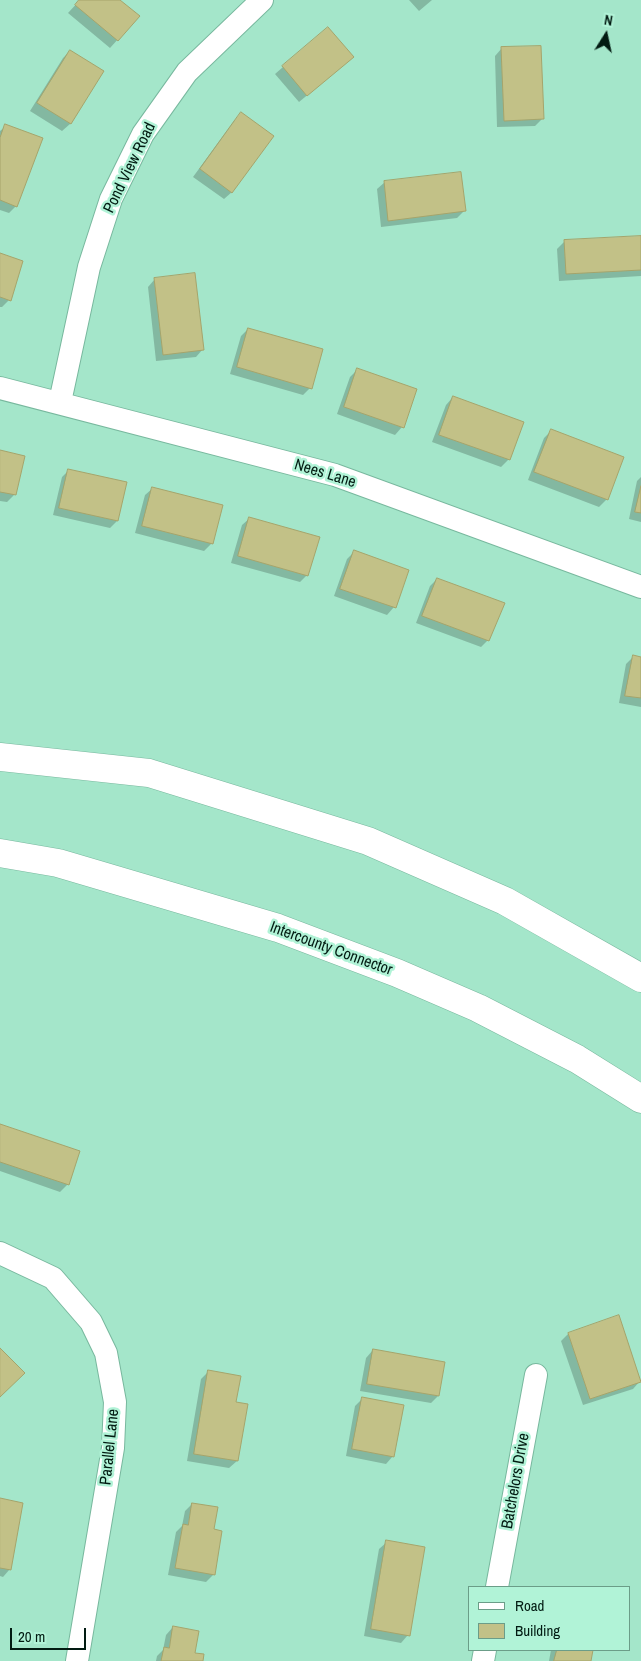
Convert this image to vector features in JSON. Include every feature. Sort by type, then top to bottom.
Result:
[{"type":"highway","points":[[0,757],[149,772],[368,842],[505,901],[641,978]]},
{"type":"highway","name":"Intercounty Connector","points":[[0,853],[58,863],[268,925],[397,973],[478,1008],[578,1059],[641,1099]]},
{"type":"street","name":"Pond View Road","points":[[60,402],[89,267],[111,199],[142,134],[187,72],[262,0]]},
{"type":"street","name":"Nees Lane","points":[[0,388],[60,402],[335,476],[641,587]]},
{"type":"street","name":"Parallel Lane","points":[[0,1253],[53,1278],[92,1322],[106,1353],[116,1402],[112,1448],[77,1661]]},
{"type":"street","name":"Batchelors Drive","points":[[497,1586],[536,1375]]},
{"type":"building","points":[[79,0],[120,0],[140,16],[118,41],[75,5]]},
{"type":"building","points":[[328,27],[354,57],[307,96],[282,66]]},
{"type":"building","points":[[541,46],[544,119],[504,121],[501,47]]},
{"type":"building","points":[[70,50],[104,71],[71,124],[37,103]]},
{"type":"building","points":[[241,112],[274,136],[232,193],[200,169]]},
{"type":"building","points":[[5,124],[43,138],[17,207],[0,200],[0,138]]},
{"type":"building","points":[[461,172],[466,211],[388,221],[384,181]]},
{"type":"building","points":[[641,236],[641,270],[566,274],[564,240]]},
{"type":"building","points":[[0,253],[23,261],[11,301],[0,297]]},
{"type":"building","points":[[195,273],[204,350],[163,355],[154,278]]},
{"type":"building","points":[[248,328],[323,349],[312,389],[237,367]]},
{"type":"building","points":[[357,368],[417,389],[404,428],[344,407]]},
{"type":"building","points":[[453,396],[524,422],[510,460],[439,435]]},
{"type":"building","points":[[551,429],[624,457],[608,500],[534,472]]},
{"type":"building","points":[[0,450],[25,456],[16,495],[0,492]]},
{"type":"building","points":[[68,469],[127,482],[118,521],[59,508]]},
{"type":"building","points":[[641,486],[641,513],[635,512]]},
{"type":"building","points":[[152,487],[223,505],[213,544],[142,526]]},
{"type":"building","points":[[249,517],[320,537],[308,576],[238,556]]},
{"type":"building","points":[[354,550],[409,570],[396,608],[340,589]]},
{"type":"building","points":[[437,578],[505,603],[489,641],[422,616]]},
{"type":"building","points":[[633,655],[641,657],[641,698],[625,696]]},
{"type":"building","points":[[0,1124],[80,1151],[69,1185],[0,1162]]},
{"type":"building","points":[[619,1315],[641,1382],[590,1399],[568,1333]]},
{"type":"building","points":[[0,1348],[25,1373],[0,1397]]},
{"type":"building","points":[[373,1349],[445,1362],[439,1396],[367,1384]]},
{"type":"building","points":[[208,1370],[241,1376],[236,1402],[248,1404],[238,1461],[194,1454]]},
{"type":"building","points":[[362,1397],[404,1405],[394,1457],[352,1449]]},
{"type":"building","points":[[0,1498],[23,1503],[11,1570],[0,1568]]},
{"type":"building","points":[[192,1503],[218,1507],[214,1529],[222,1531],[215,1575],[175,1568],[183,1524],[188,1525]]},
{"type":"building","points":[[386,1540],[425,1547],[410,1636],[371,1629]]},
{"type":"building","points":[[173,1626],[199,1631],[195,1653],[204,1654],[203,1661],[161,1661],[164,1647],[169,1648]]},
{"type":"building","points":[[557,1651],[593,1651],[591,1661],[554,1661]]}]
